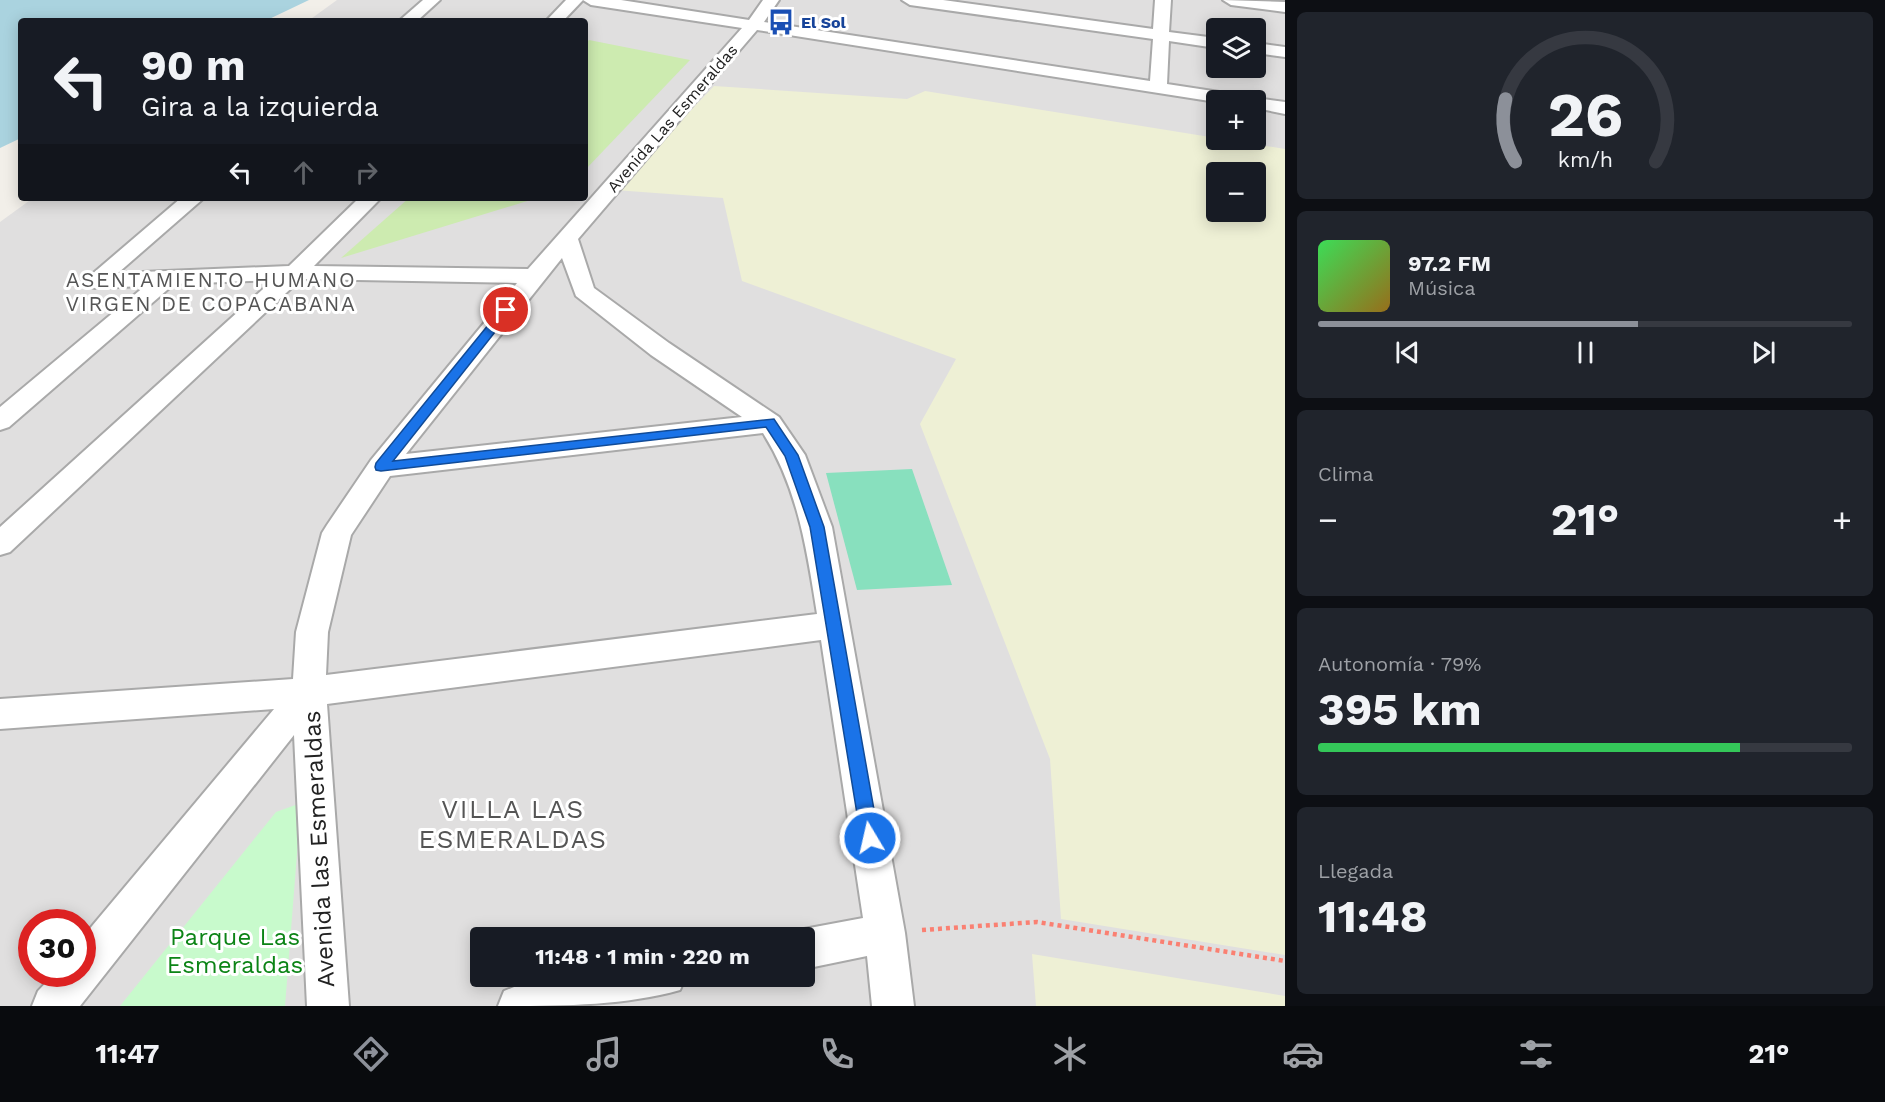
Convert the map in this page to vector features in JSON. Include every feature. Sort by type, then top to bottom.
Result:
[{"type":"street","points":[[411,18],[432,0]]},
{"type":"street","points":[[557,18],[575,0]]},
{"type":"street","points":[[591,0],[1206,95]]},
{"type":"street","name":"Avenida Las Esmeraldas","points":[[309,692],[312,632],[337,533],[381,467],[534,276],[754,24],[771,0]]},
{"type":"street","points":[[910,0],[1206,42]]},
{"type":"street","points":[[1158,88],[1163,0]]},
{"type":"street","points":[[1231,0],[1285,7]]},
{"type":"street","points":[[1266,49],[1285,52]]},
{"type":"street","points":[[1266,105],[1285,108]]},
{"type":"street","points":[[190,201],[95,281],[295,272],[534,276]]},
{"type":"street","points":[[0,544],[295,272],[368,201]]},
{"type":"street","points":[[567,240],[584,291],[660,349],[770,423],[791,455],[817,527],[885,933],[893,1006]]},
{"type":"street","points":[[0,421],[168,278]]},
{"type":"street","points":[[381,467],[770,423]]},
{"type":"street","points":[[0,714],[309,692],[835,625]]},
{"type":"street","points":[[96,953],[309,692]]},
{"type":"street","name":"Avenida las Esmeraldas","points":[[309,692],[328,1006]]},
{"type":"street","points":[[815,947],[885,933]]},
{"type":"street","points":[[53,1006],[69,987]]},
{"type":"street","points":[[519,1006],[612,987]]},
{"type":"path","points":[[885,933],[1037,922],[1285,961]]},
{"type":"shaded area","points":[[337,0],[1285,0],[1285,1006],[0,1006],[0,222],[29,201],[588,201],[588,18],[312,18]]},
{"type":"green space","points":[[588,41],[690,60],[588,167]]},
{"type":"green space","points":[[714,86],[907,99],[925,91],[1206,136],[1206,150],[1266,150],[1266,146],[1285,149],[1285,955],[1061,919],[1050,759],[920,424],[956,359],[742,281],[723,198],[615,190]]},
{"type":"green space","points":[[406,201],[527,201],[341,258]]},
{"type":"green space","points":[[912,469],[952,585],[857,590],[826,473]]},
{"type":"green space","name":"Parque Las Esmeraldas","points":[[301,803],[285,1006],[120,1006],[276,812]]},
{"type":"green space","points":[[1032,954],[1285,996],[1285,1006],[1036,1006]]},
{"type":"water","points":[[0,0],[309,0],[271,18],[18,18],[18,139],[0,148]]},
{"type":"place","name":"El Sol","points":[[781,22]]},
{"type":"district","name":"ASENTAMIENTO HUMANO VIRGEN DE COPACABANA","points":[[211,292]]},
{"type":"district","name":"VILLA LAS ESMERALDAS","points":[[513,824]]},
{"type":"route","points":[[506,310],[381,467],[770,423],[791,455],[817,527],[870,838]]}]
